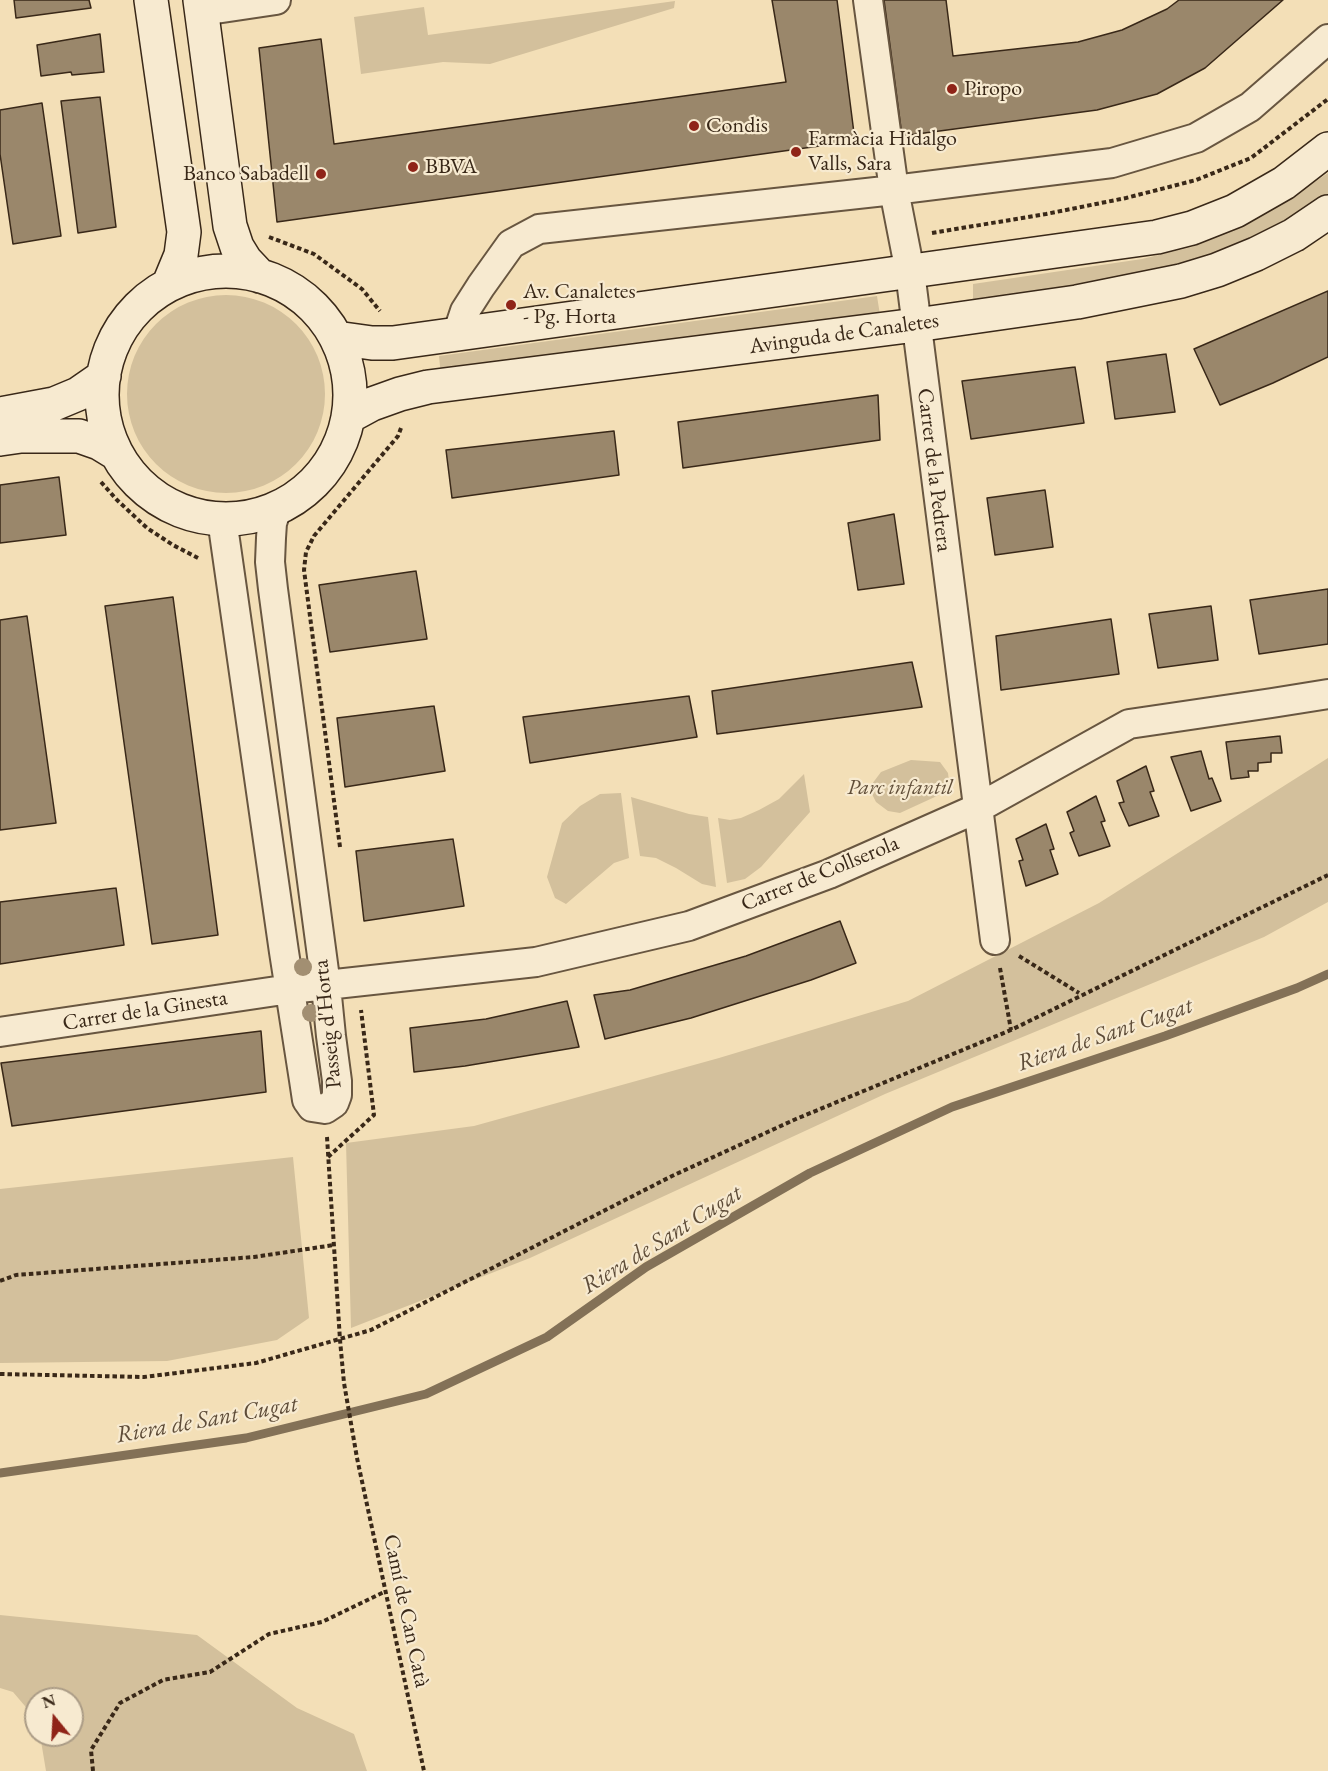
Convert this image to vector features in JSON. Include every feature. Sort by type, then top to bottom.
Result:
[{"type":"main road","points":[[150,0],[184,232],[181,255],[169,284]]},
{"type":"main road","points":[[201,5],[230,226],[237,247],[245,260],[261,276]]},
{"type":"main road","points":[[336,338],[372,343],[393,343],[1157,237],[1192,228],[1234,211],[1284,183],[1328,149]]},
{"type":"main road","name":"Avinguda de Canaletes","points":[[348,417],[372,404],[428,387],[916,325],[1077,302],[1181,281],[1217,270],[1256,254],[1294,235],[1328,212]]},
{"type":"main road","points":[[0,439],[21,436],[79,436],[99,444],[106,465],[136,479],[160,500],[190,514],[222,519],[250,516],[277,508],[310,486],[325,471],[344,436],[350,387],[346,359],[336,338],[313,306],[289,288],[261,276],[231,271],[201,273],[169,284],[144,303],[124,324],[109,353],[102,394],[106,465]]},
{"type":"main road","points":[[0,414],[54,404],[78,394],[104,376]]},
{"type":"street","points":[[201,5],[276,0]]},
{"type":"street","name":"Carrer de la Pedrera","points":[[868,0],[894,190],[910,272],[995,940]]},
{"type":"street","points":[[457,335],[465,311],[511,244],[539,230],[1112,163],[1196,138],[1250,107],[1328,39]]},
{"type":"street","name":"Passeig d'Horta","points":[[222,519],[307,1100],[312,1107],[325,1109],[334,1103],[337,1095],[326,986],[270,562],[271,538],[277,508]]},
{"type":"street","name":"Carrer de Collserola","points":[[290,989],[536,962],[688,926],[829,874],[978,808],[1128,724],[1328,694]]},
{"type":"street","name":"Carrer de la Ginesta","points":[[0,1032],[290,989]]},
{"type":"path","points":[[904,238],[1046,214],[1126,198],[1196,180],[1251,159],[1328,99]]},
{"type":"path","points":[[259,234],[314,254],[362,289],[390,324],[393,343]]},
{"type":"path","points":[[273,589],[306,587],[304,570],[306,552],[314,536],[398,436],[403,423],[400,394]]},
{"type":"path","points":[[106,465],[117,500],[147,528],[201,560]]},
{"type":"path","points":[[0,1374],[144,1377],[256,1363],[371,1330],[703,1162],[796,1119],[1011,1030],[1328,875]]},
{"type":"path","points":[[995,940],[1079,993]]},
{"type":"path","points":[[995,940],[1011,1030]]},
{"type":"path","name":"Camí de Can Catà","points":[[325,1109],[344,1383],[384,1592],[424,1771]]},
{"type":"path","points":[[328,1157],[374,1115]]},
{"type":"path","points":[[0,1281],[16,1275],[254,1257],[334,1245]]},
{"type":"path","points":[[93,1771],[91,1750],[120,1703],[163,1680],[210,1672],[269,1634],[322,1622],[384,1592]]},
{"type":"green space","points":[[675,1],[674,8],[490,64],[443,62],[361,74],[354,17],[424,7],[428,35]]},
{"type":"green space","points":[[1328,173],[1328,195],[1290,223],[1240,247],[1144,277],[973,303],[973,284],[1142,259],[1192,247],[1280,205]]},
{"type":"green space","points":[[216,295],[236,295],[273,306],[303,331],[318,356],[324,375],[324,413],[314,441],[289,471],[273,482],[255,489],[236,493],[216,493],[179,482],[149,457],[138,441],[131,423],[127,404],[127,384],[138,347],[163,317],[179,306],[197,299]]},
{"type":"green space","points":[[877,296],[880,315],[441,376],[439,356]]},
{"type":"green space","points":[[1328,758],[1328,902],[1264,937],[885,1094],[530,1258],[351,1328],[346,1143],[474,1126],[719,1058],[908,1001],[1099,903]]},
{"type":"green space","name":"Parc infantil","points":[[911,760],[940,762],[948,773],[950,790],[900,813],[888,811],[876,802],[869,788],[881,772]]},
{"type":"green space","points":[[804,774],[810,812],[761,867],[745,879],[727,883],[718,818],[730,820],[741,818],[759,810],[779,799]]},
{"type":"green space","points":[[621,793],[629,858],[614,863],[566,904],[555,898],[547,877],[562,823],[580,806],[600,794]]},
{"type":"green space","points":[[631,797],[689,814],[708,817],[716,887],[702,884],[656,858],[640,856]]},
{"type":"green space","points":[[293,1157],[309,1318],[277,1340],[167,1361],[0,1363],[0,1189]]},
{"type":"green space","points":[[0,1615],[197,1635],[297,1708],[354,1734],[367,1771],[46,1771],[42,1747],[84,1747],[84,1687],[24,1687],[24,1705],[13,1692],[0,1688]]},
{"type":"building","points":[[14,0],[89,0],[91,8],[16,18]]},
{"type":"building","points":[[772,0],[837,0],[855,141],[277,222],[259,48],[321,39],[334,144],[786,82]]},
{"type":"building","points":[[884,0],[946,0],[953,56],[1078,42],[1122,30],[1167,9],[1179,0],[1283,0],[1205,68],[1157,94],[1097,110],[902,136]]},
{"type":"building","points":[[100,34],[104,72],[72,75],[71,72],[41,76],[37,45]]},
{"type":"building","points":[[100,97],[116,227],[78,233],[61,101]]},
{"type":"building","points":[[42,103],[61,236],[13,244],[0,154],[0,110]]},
{"type":"building","points":[[1328,291],[1328,357],[1220,405],[1194,349]]},
{"type":"building","points":[[1166,354],[1175,412],[1115,419],[1107,362]]},
{"type":"building","points":[[1075,367],[1084,423],[971,439],[962,381]]},
{"type":"building","points":[[878,395],[880,440],[683,468],[678,422]]},
{"type":"building","points":[[614,431],[619,475],[452,498],[446,450]]},
{"type":"building","points":[[59,477],[66,535],[0,543],[0,485]]},
{"type":"building","points":[[1045,490],[1053,547],[995,555],[987,498]]},
{"type":"building","points":[[894,514],[904,584],[858,590],[848,523]]},
{"type":"building","points":[[416,571],[427,639],[330,652],[319,585]]},
{"type":"building","points":[[1328,589],[1328,644],[1259,654],[1250,600]]},
{"type":"building","points":[[173,597],[218,935],[152,944],[105,606]]},
{"type":"building","points":[[1211,606],[1218,660],[1158,668],[1149,614]]},
{"type":"building","points":[[27,616],[56,823],[0,830],[0,620]]},
{"type":"building","points":[[1111,619],[1119,674],[1001,690],[996,636]]},
{"type":"building","points":[[912,662],[922,707],[717,734],[712,691]]},
{"type":"building","points":[[689,696],[697,737],[530,763],[523,717]]},
{"type":"building","points":[[434,706],[445,771],[345,787],[337,718]]},
{"type":"building","points":[[1280,736],[1282,753],[1271,753],[1271,762],[1258,763],[1258,771],[1248,771],[1249,777],[1231,779],[1226,742]]},
{"type":"building","points":[[1201,751],[1209,779],[1212,778],[1221,801],[1191,811],[1171,757]]},
{"type":"building","points":[[1146,766],[1154,791],[1150,792],[1159,816],[1129,826],[1119,803],[1124,802],[1117,781]]},
{"type":"building","points":[[1096,796],[1105,821],[1101,822],[1110,846],[1079,856],[1070,833],[1074,831],[1067,812]]},
{"type":"building","points":[[1046,824],[1054,849],[1050,850],[1058,874],[1026,886],[1019,861],[1023,860],[1016,839]]},
{"type":"building","points":[[453,839],[464,906],[364,921],[356,851]]},
{"type":"building","points":[[116,888],[124,945],[0,964],[0,902]]},
{"type":"building","points":[[840,921],[856,963],[811,980],[691,1018],[605,1039],[594,995],[630,990],[746,956]]},
{"type":"building","points":[[567,1001],[579,1047],[414,1072],[410,1028],[486,1019]]},
{"type":"building","points":[[261,1031],[266,1092],[12,1126],[1,1063]]},
{"type":"waterway","name":"Riera de Sant Cugat","points":[[0,1473],[246,1438],[426,1394],[547,1337],[646,1267],[810,1173],[952,1107],[1165,1036],[1297,988],[1328,974]]},
{"type":"place","name":"Piropo","points":[[952,89]]},
{"type":"place","name":"Condis","points":[[694,126]]},
{"type":"place","name":"Farmàcia Hidalgo Valls, Sara","points":[[796,152]]},
{"type":"place","name":"BBVA","points":[[413,167]]},
{"type":"place","name":"Banco Sabadell","points":[[321,174]]},
{"type":"place","name":"Av. Canaletes - Pg. Horta","points":[[511,305]]}]
